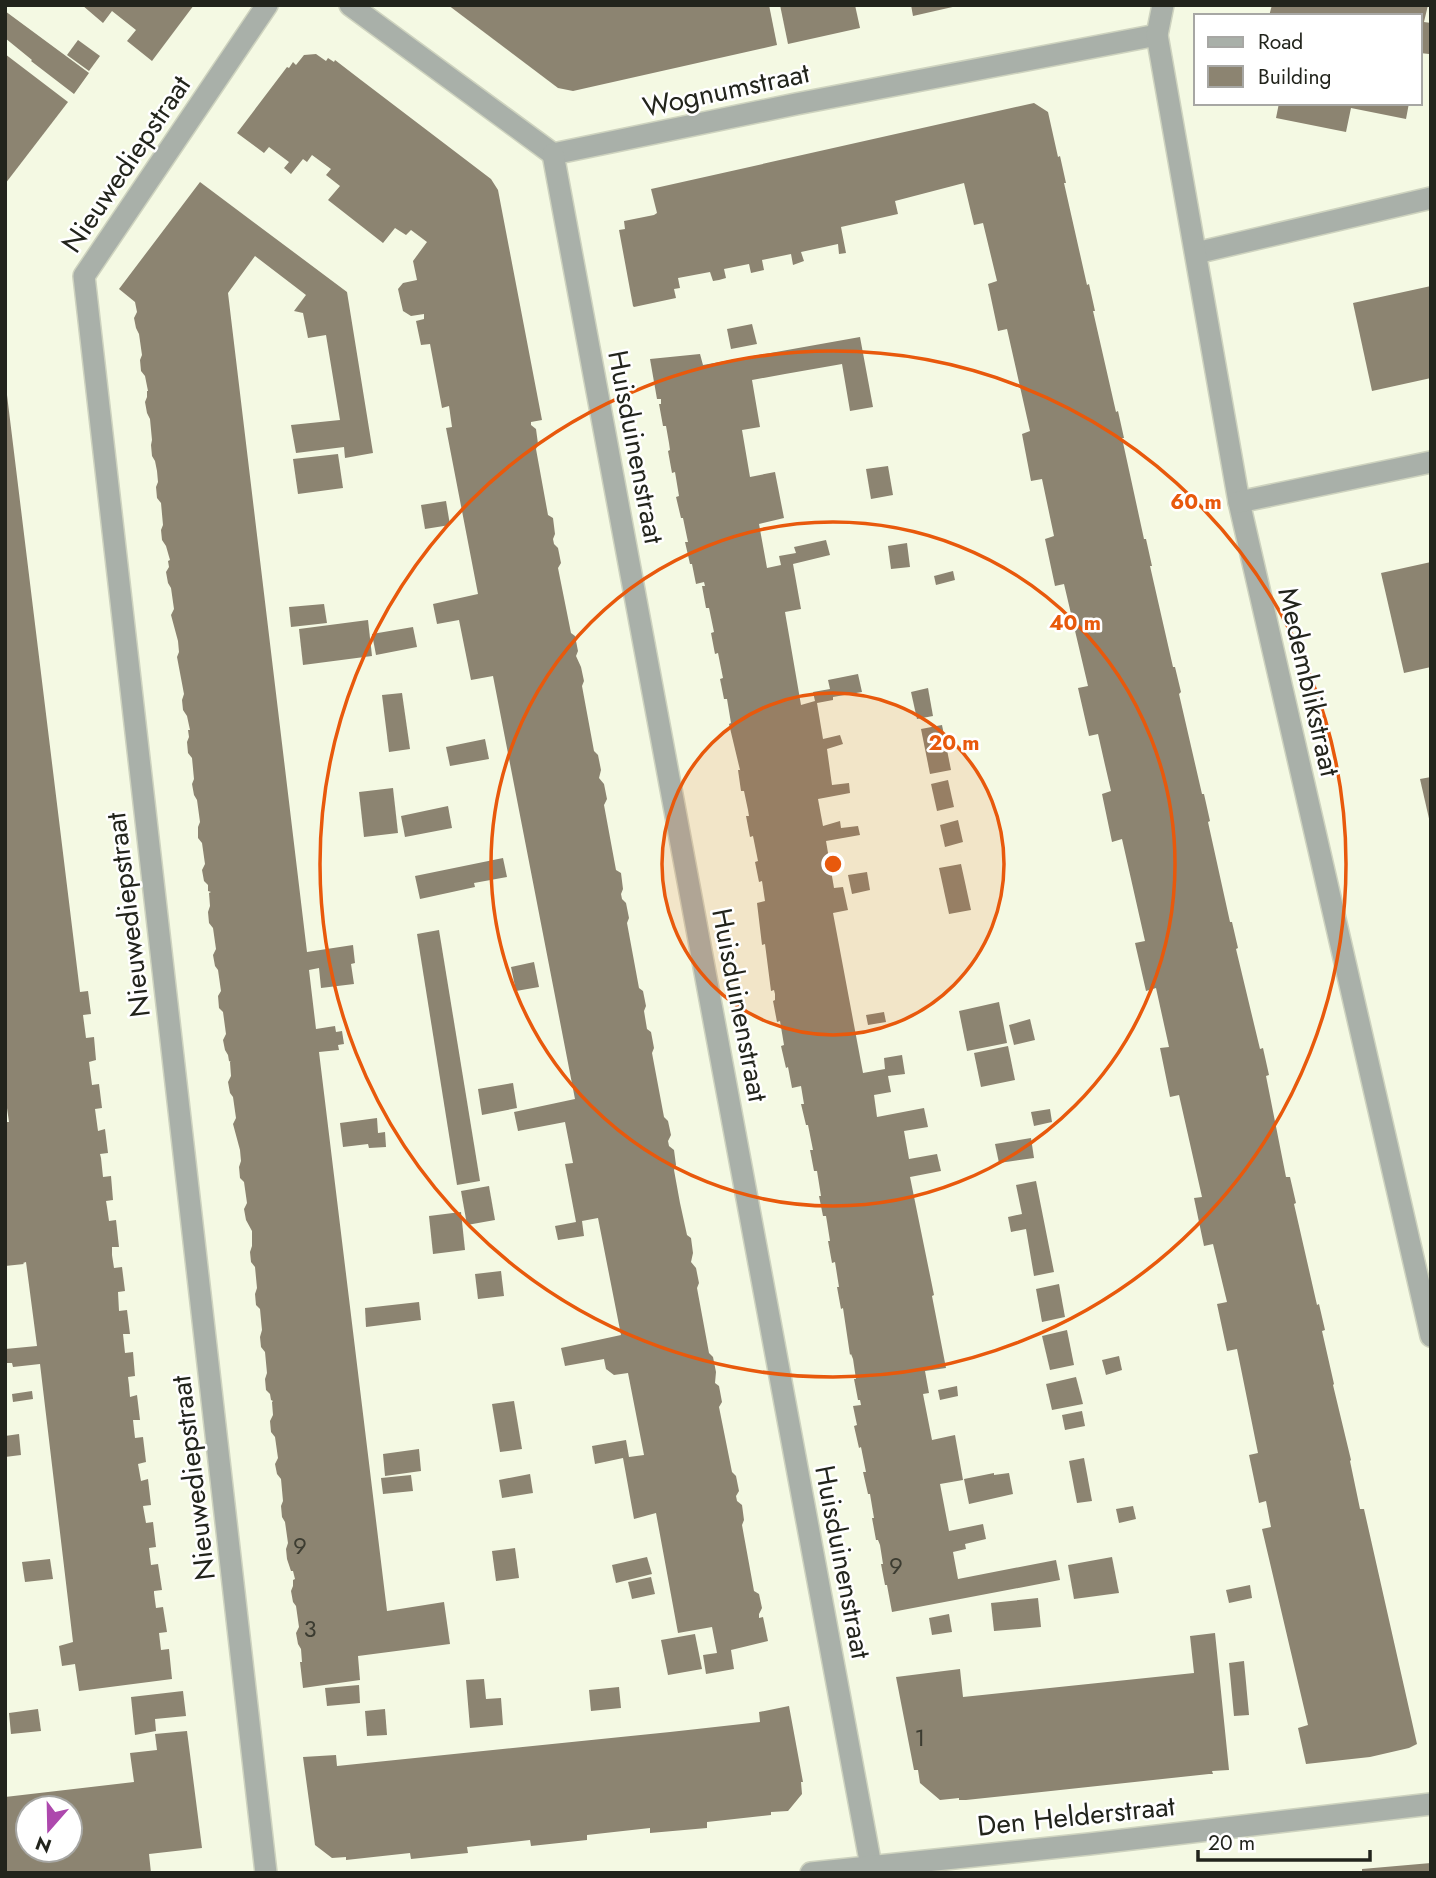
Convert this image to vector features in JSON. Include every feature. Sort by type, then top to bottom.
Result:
[{"type":"street","name":"Nieuwediepstraat","points":[[266,1873],[83,276],[267,5]]},
{"type":"street","points":[[350,5],[553,154]]},
{"type":"street","name":"Medemblikstraat","points":[[1149,5],[1157,35],[1239,502],[1431,1336]]},
{"type":"street","name":"Medemblikstraat","points":[[1157,35],[1163,5]]},
{"type":"street","name":"Wognumstraat","points":[[553,154],[1157,35]]},
{"type":"street","name":"Huisduinenstraat","points":[[553,154],[871,1866]]},
{"type":"street","points":[[1196,253],[1431,198]]},
{"type":"street","points":[[1239,502],[1431,462]]},
{"type":"street","name":"Den Helderstraat","points":[[811,1873],[1431,1804]]},
{"type":"building","points":[[82,5],[194,5],[152,61],[127,41],[136,30],[112,11],[103,23]]},
{"type":"building","points":[[448,5],[769,5],[777,45],[573,91],[558,88]]},
{"type":"building","points":[[780,5],[855,5],[860,28],[788,44]]},
{"type":"building","points":[[911,5],[957,5],[957,6],[913,16]]},
{"type":"building","points":[[1272,5],[1428,5],[1424,22],[1431,23],[1429,54],[1422,53],[1422,14],[1270,14]]},
{"type":"building","points":[[5,11],[89,73],[74,94],[5,38]]},
{"type":"building","points":[[78,40],[100,56],[89,71],[67,55]]},
{"type":"building","points":[[5,54],[68,102],[5,184]]},
{"type":"building","points":[[316,54],[326,61],[328,58],[334,62],[335,60],[491,179],[498,190],[542,420],[531,422],[531,425],[536,429],[536,449],[548,515],[553,518],[553,539],[561,563],[558,568],[571,633],[575,636],[578,651],[576,656],[584,681],[582,686],[594,751],[598,755],[601,770],[599,778],[604,784],[607,799],[604,805],[616,870],[621,873],[621,894],[626,903],[639,988],[643,991],[646,1006],[644,1011],[647,1029],[651,1032],[654,1048],[652,1053],[664,1117],[668,1121],[671,1135],[669,1146],[674,1150],[674,1170],[680,1203],[687,1235],[691,1238],[691,1262],[696,1268],[709,1353],[713,1357],[716,1372],[715,1383],[719,1386],[722,1402],[719,1407],[732,1472],[736,1476],[739,1491],[737,1501],[742,1505],[742,1525],[754,1591],[759,1594],[762,1608],[759,1618],[763,1617],[768,1641],[731,1650],[734,1669],[706,1674],[703,1655],[717,1653],[712,1627],[678,1633],[656,1513],[634,1519],[623,1458],[595,1464],[592,1446],[626,1440],[629,1457],[644,1455],[628,1373],[614,1375],[606,1369],[604,1359],[565,1366],[561,1348],[621,1335],[598,1218],[582,1221],[584,1236],[558,1240],[555,1226],[576,1222],[565,1164],[573,1163],[565,1122],[518,1131],[514,1112],[575,1099],[493,676],[471,680],[459,620],[437,624],[433,604],[478,594],[446,428],[452,427],[449,406],[442,408],[430,344],[421,345],[416,321],[424,319],[424,314],[411,316],[403,311],[398,289],[403,283],[417,280],[413,261],[427,242],[411,230],[406,235],[395,228],[383,243],[328,200],[340,186],[326,175],[331,169],[312,155],[307,162],[303,159],[291,174],[284,168],[289,162],[269,147],[264,153],[237,133],[287,67],[293,62],[296,65],[304,55]]},
{"type":"building","points":[[1034,103],[1048,112],[1058,157],[1060,156],[1150,566],[1210,821],[1208,822],[1230,922],[1238,948],[1236,949],[1260,1049],[1263,1048],[1269,1075],[1266,1076],[1286,1177],[1290,1177],[1317,1305],[1319,1304],[1325,1330],[1322,1331],[1360,1509],[1364,1509],[1417,1744],[1370,1757],[1306,1764],[1298,1728],[1308,1725],[1262,1529],[1271,1527],[1266,1501],[1259,1503],[1249,1455],[1258,1453],[1237,1349],[1227,1351],[1217,1304],[1227,1302],[1213,1244],[1204,1246],[1194,1198],[1202,1197],[1179,1095],[1170,1097],[1160,1048],[1169,1047],[1156,988],[1146,991],[1135,943],[1145,941],[1122,839],[1112,842],[1102,794],[1111,791],[1098,734],[1089,736],[1078,688],[1088,686],[1064,584],[1055,586],[1045,539],[1054,536],[1042,479],[1031,481],[1022,434],[1030,431],[1007,329],[998,331],[988,284],[997,281],[983,223],[974,225],[964,183],[895,201],[898,214],[841,227],[846,253],[839,254],[838,244],[801,252],[804,261],[793,265],[791,254],[762,260],[764,270],[751,273],[749,264],[724,269],[726,278],[719,280],[713,281],[710,272],[678,278],[680,288],[674,289],[676,298],[633,306],[619,230],[625,229],[624,221],[657,213],[651,189]]},
{"type":"building","points":[[1279,105],[1409,105],[1406,119],[1351,108],[1346,132],[1276,118]]},
{"type":"building","points":[[200,182],[347,292],[373,453],[345,458],[344,447],[296,453],[291,425],[340,420],[326,335],[308,338],[303,313],[294,311],[306,295],[255,256],[228,293],[307,952],[353,945],[355,963],[351,964],[354,984],[321,988],[319,968],[309,970],[316,1029],[335,1026],[336,1032],[342,1031],[344,1044],[338,1045],[339,1050],[319,1052],[387,1611],[444,1602],[450,1644],[358,1656],[360,1680],[303,1688],[301,1649],[296,1633],[299,1627],[291,1591],[295,1579],[287,1559],[288,1543],[282,1517],[281,1479],[275,1464],[278,1458],[275,1437],[271,1432],[273,1401],[266,1390],[265,1352],[261,1347],[260,1309],[256,1305],[255,1267],[251,1262],[250,1252],[252,1231],[244,1209],[247,1203],[244,1182],[240,1178],[240,1150],[233,1124],[236,1118],[228,1082],[231,1062],[225,1050],[223,1012],[219,1008],[218,996],[221,991],[213,955],[216,949],[213,928],[209,923],[208,912],[211,892],[208,891],[202,870],[205,864],[202,843],[198,838],[200,822],[192,784],[192,758],[188,753],[187,742],[190,730],[183,710],[184,694],[177,657],[178,641],[171,615],[174,609],[166,572],[170,560],[162,540],[161,503],[157,498],[157,471],[152,456],[150,419],[145,402],[148,391],[145,376],[141,371],[142,355],[134,318],[137,312],[135,302],[119,289]]},
{"type":"building","points":[[1431,286],[1431,378],[1372,391],[1353,303]]},
{"type":"building","points":[[752,324],[757,344],[731,349],[727,329]]},
{"type":"building","points":[[860,337],[873,407],[850,411],[842,364],[785,374],[752,380],[760,427],[742,430],[750,477],[775,472],[784,518],[759,524],[767,568],[781,565],[779,556],[796,553],[794,547],[826,540],[830,555],[793,564],[801,609],[785,612],[801,705],[815,701],[813,692],[830,689],[828,680],[858,674],[862,692],[817,703],[823,739],[840,735],[843,744],[827,749],[832,785],[849,783],[850,793],[818,799],[823,826],[840,821],[841,828],[858,826],[860,835],[826,841],[834,888],[843,887],[848,910],[833,913],[863,1073],[885,1069],[884,1058],[902,1055],[905,1074],[888,1076],[891,1092],[874,1095],[877,1117],[924,1108],[928,1127],[904,1131],[909,1159],[937,1154],[941,1171],[910,1177],[946,1368],[925,1371],[929,1393],[923,1394],[932,1440],[955,1435],[963,1480],[940,1484],[949,1531],[983,1524],[986,1539],[965,1544],[966,1549],[953,1552],[958,1579],[1056,1560],[1060,1580],[892,1612],[881,1564],[880,1545],[876,1540],[870,1494],[863,1472],[866,1472],[861,1447],[859,1448],[854,1426],[857,1425],[853,1406],[861,1405],[837,1287],[835,1262],[832,1263],[826,1216],[823,1216],[819,1196],[817,1171],[814,1171],[810,1150],[813,1150],[801,1104],[804,1104],[801,1086],[792,1088],[788,1067],[786,1068],[781,1046],[784,1045],[780,1021],[777,1022],[773,1001],[775,994],[774,990],[771,991],[765,944],[762,945],[757,903],[765,901],[755,862],[758,861],[753,836],[750,837],[744,791],[741,791],[740,770],[729,724],[727,699],[724,699],[720,679],[723,678],[718,653],[715,654],[711,633],[714,632],[702,586],[705,586],[704,582],[696,584],[690,564],[683,518],[676,497],[679,496],[675,472],[672,473],[666,426],[663,426],[659,404],[661,399],[657,399],[650,359],[700,354],[703,365]]},
{"type":"building","points":[[5,395],[80,992],[88,991],[91,1014],[83,1015],[86,1038],[94,1037],[96,1060],[89,1062],[92,1085],[99,1084],[102,1108],[95,1109],[98,1131],[105,1129],[108,1153],[100,1154],[103,1177],[111,1176],[113,1200],[106,1201],[109,1221],[116,1220],[119,1247],[112,1247],[112,1255],[114,1268],[122,1267],[125,1291],[118,1292],[119,1311],[127,1310],[130,1334],[123,1334],[125,1353],[133,1352],[135,1376],[128,1377],[130,1397],[137,1395],[140,1420],[133,1420],[135,1438],[143,1437],[146,1462],[138,1464],[141,1481],[148,1479],[151,1505],[143,1506],[146,1523],[153,1522],[156,1547],[149,1548],[151,1565],[158,1564],[162,1590],[154,1593],[156,1608],[163,1607],[167,1632],[159,1633],[161,1650],[169,1649],[172,1679],[79,1691],[75,1664],[62,1666],[59,1646],[73,1642],[40,1364],[13,1367],[12,1363],[5,1363],[5,1349],[37,1346],[26,1262],[5,1266],[5,1122],[9,1122],[5,1094]]},
{"type":"building","points":[[338,454],[343,488],[298,494],[293,459]]},
{"type":"building","points":[[888,466],[893,495],[871,499],[866,469]]},
{"type":"building","points":[[446,501],[450,525],[425,529],[421,505]]},
{"type":"building","points":[[907,543],[910,567],[891,569],[888,546]]},
{"type":"building","points":[[1431,562],[1431,667],[1404,673],[1381,573]]},
{"type":"building","points":[[953,571],[955,580],[936,585],[934,576]]},
{"type":"building","points":[[324,604],[327,623],[291,627],[289,607]]},
{"type":"building","points":[[368,620],[372,656],[303,665],[299,629]]},
{"type":"building","points":[[413,627],[417,647],[376,655],[372,634]]},
{"type":"building","points":[[928,688],[933,716],[917,719],[911,692]]},
{"type":"building","points":[[402,693],[410,749],[389,752],[382,695]]},
{"type":"building","points":[[942,725],[951,770],[930,774],[921,729]]},
{"type":"building","points":[[485,739],[489,759],[450,766],[446,747]]},
{"type":"building","points":[[1431,777],[1431,823],[1430,823],[1420,779]]},
{"type":"building","points":[[948,780],[954,807],[937,811],[931,784]]},
{"type":"building","points":[[393,788],[398,833],[364,837],[359,792]]},
{"type":"building","points":[[448,806],[452,828],[405,837],[401,816]]},
{"type":"building","points":[[958,820],[963,842],[945,847],[940,825]]},
{"type":"building","points":[[503,858],[507,877],[474,883],[475,887],[420,899],[415,876]]},
{"type":"building","points":[[961,864],[971,910],[949,914],[939,868]]},
{"type":"building","points":[[867,872],[870,890],[852,894],[848,875]]},
{"type":"building","points":[[439,930],[480,1181],[457,1185],[417,934]]},
{"type":"building","points":[[534,962],[539,987],[516,991],[511,967]]},
{"type":"building","points":[[999,1002],[1007,1043],[967,1051],[959,1011]]},
{"type":"building","points":[[884,1012],[886,1022],[868,1025],[866,1015]]},
{"type":"building","points":[[1030,1019],[1035,1040],[1014,1045],[1009,1025]]},
{"type":"building","points":[[1008,1046],[1015,1080],[981,1087],[974,1053]]},
{"type":"building","points":[[513,1083],[517,1108],[482,1115],[478,1089]]},
{"type":"building","points":[[1050,1109],[1052,1122],[1034,1126],[1031,1112]]},
{"type":"building","points":[[377,1118],[378,1133],[385,1132],[386,1147],[369,1148],[368,1144],[343,1147],[340,1123]]},
{"type":"building","points":[[1031,1138],[1034,1158],[999,1163],[995,1144]]},
{"type":"building","points":[[1036,1181],[1054,1272],[1034,1276],[1026,1229],[1011,1232],[1008,1217],[1022,1214],[1016,1185]]},
{"type":"building","points":[[489,1186],[495,1220],[467,1225],[461,1191]]},
{"type":"building","points":[[461,1212],[465,1250],[433,1254],[429,1216]]},
{"type":"building","points":[[501,1271],[504,1296],[478,1299],[475,1274]]},
{"type":"building","points":[[1059,1284],[1065,1317],[1042,1322],[1036,1289]]},
{"type":"building","points":[[419,1302],[421,1320],[366,1327],[365,1308]]},
{"type":"building","points":[[1067,1330],[1074,1365],[1050,1370],[1042,1336]]},
{"type":"building","points":[[1119,1356],[1122,1370],[1106,1375],[1102,1360]]},
{"type":"building","points":[[1076,1377],[1083,1404],[1052,1410],[1046,1384]]},
{"type":"building","points":[[957,1386],[958,1396],[940,1400],[938,1390]]},
{"type":"building","points":[[32,1391],[33,1399],[13,1402],[12,1394]]},
{"type":"building","points":[[514,1401],[522,1449],[500,1452],[492,1404]]},
{"type":"building","points":[[1082,1411],[1085,1426],[1065,1430],[1062,1415]]},
{"type":"building","points":[[19,1434],[21,1455],[5,1457],[5,1436]]},
{"type":"building","points":[[419,1449],[421,1471],[385,1476],[383,1454]]},
{"type":"building","points":[[1084,1458],[1092,1501],[1077,1503],[1069,1461]]},
{"type":"building","points":[[1009,1473],[1013,1494],[969,1504],[964,1479]]},
{"type":"building","points":[[530,1474],[533,1493],[502,1498],[499,1480]]},
{"type":"building","points":[[411,1475],[413,1491],[383,1494],[381,1478]]},
{"type":"building","points":[[1133,1506],[1136,1519],[1119,1523],[1116,1509]]},
{"type":"building","points":[[515,1548],[519,1578],[496,1581],[492,1551]]},
{"type":"building","points":[[647,1557],[652,1574],[616,1583],[612,1565]]},
{"type":"building","points":[[1112,1557],[1119,1593],[1074,1599],[1068,1565]]},
{"type":"building","points":[[50,1559],[53,1579],[25,1582],[22,1562]]},
{"type":"building","points":[[651,1577],[655,1594],[632,1599],[628,1582]]},
{"type":"building","points":[[1250,1585],[1252,1598],[1229,1603],[1226,1590]]},
{"type":"building","points":[[1038,1598],[1041,1627],[994,1631],[991,1603]]},
{"type":"building","points":[[949,1614],[952,1632],[932,1635],[929,1618]]},
{"type":"building","points":[[1215,1633],[1229,1770],[1212,1771],[1213,1774],[966,1800],[940,1800],[920,1783],[918,1770],[914,1770],[896,1677],[960,1669],[963,1697],[1194,1673],[1190,1636]]},
{"type":"building","points":[[695,1634],[702,1669],[668,1675],[661,1640]]},
{"type":"building","points":[[1244,1661],[1249,1715],[1234,1716],[1229,1663]]},
{"type":"building","points":[[484,1679],[486,1699],[501,1698],[503,1725],[470,1728],[466,1680]]},
{"type":"building","points":[[359,1685],[360,1703],[327,1706],[325,1688]]},
{"type":"building","points":[[619,1687],[621,1708],[591,1711],[589,1690]]},
{"type":"building","points":[[183,1691],[186,1716],[155,1719],[156,1731],[135,1735],[131,1697]]},
{"type":"building","points":[[789,1706],[803,1782],[802,1794],[788,1811],[707,1822],[707,1828],[650,1833],[650,1828],[587,1835],[587,1840],[531,1846],[530,1840],[467,1847],[468,1853],[411,1859],[410,1853],[346,1860],[346,1857],[332,1858],[315,1845],[303,1757],[336,1755],[337,1766],[670,1732],[760,1722],[759,1712]]},
{"type":"building","points":[[38,1709],[41,1731],[11,1734],[9,1713]]},
{"type":"building","points":[[385,1709],[387,1735],[367,1736],[365,1711]]},
{"type":"building","points":[[187,1731],[202,1848],[149,1854],[151,1873],[5,1873],[5,1797],[14,1796],[14,1864],[84,1864],[84,1794],[31,1794],[134,1782],[130,1753],[157,1750],[155,1734]]},
{"type":"building","points":[[1431,1863],[1431,1873],[1362,1873],[1362,1869]]}]
